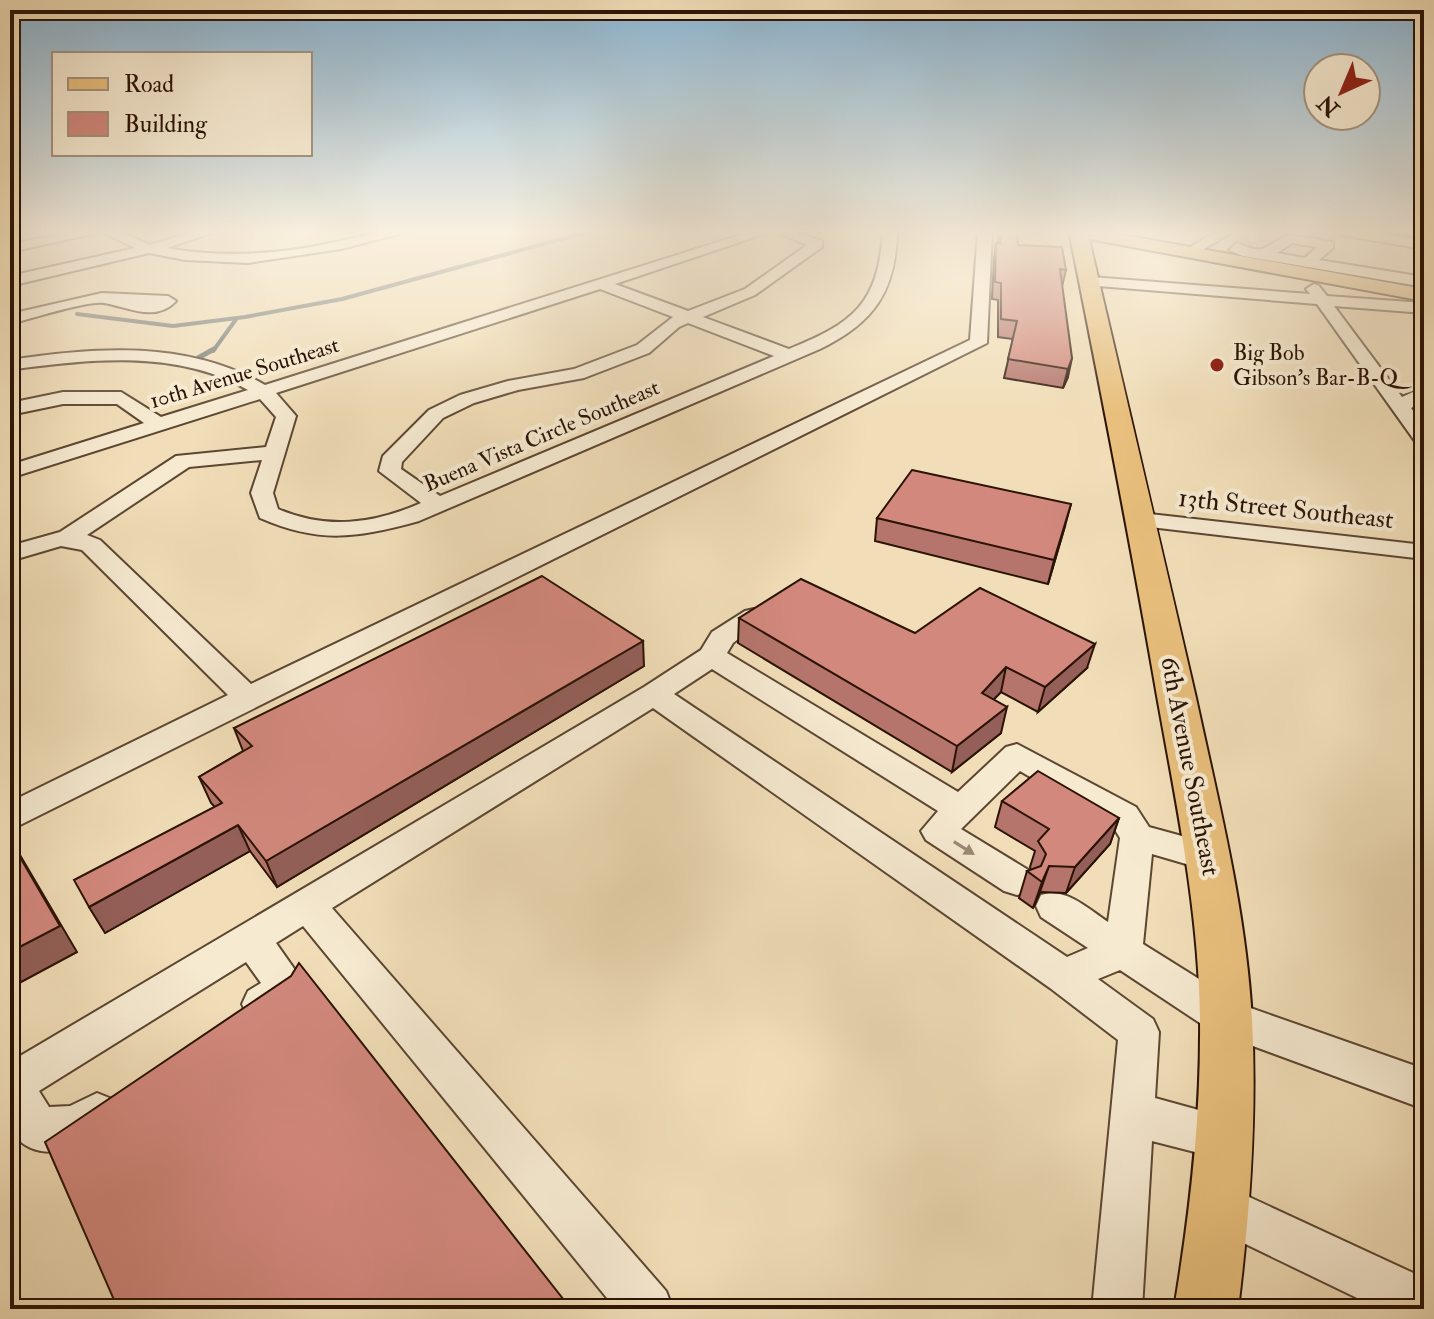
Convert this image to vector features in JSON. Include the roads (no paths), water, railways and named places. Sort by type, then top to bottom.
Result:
[{"type":"main road","name":"6th Avenue Southeast","points":[[1093,293],[1210,857],[1226,1018],[1226,1138],[1221,1207],[1206,1309]]},
{"type":"main road","points":[[1319,296],[1327,293]]},
{"type":"street","name":"10th Avenue Southeast","points":[[10,472],[574,293]]},
{"type":"street","points":[[624,293],[788,355]]},
{"type":"street","points":[[437,504],[390,471],[391,461],[436,414],[467,399],[515,385],[578,374],[612,362],[643,349],[673,323],[749,293]]},
{"type":"street","name":"Buena Vista Circle Southeast","points":[[264,392],[277,401],[286,416],[262,493],[268,513],[296,527],[363,530],[411,516],[835,335],[865,314],[878,293]]},
{"type":"street","points":[[10,817],[248,697],[978,343],[981,293]]},
{"type":"street","points":[[1263,293],[1424,308]]},
{"type":"street","points":[[1317,293],[1424,440]]},
{"type":"street","points":[[10,319],[102,298]]},
{"type":"street","points":[[10,365],[99,356],[167,358],[222,370],[264,392]]},
{"type":"street","points":[[1400,406],[1424,393]]},
{"type":"street","points":[[10,409],[63,398],[121,398],[158,424]]},
{"type":"street","points":[[67,538],[184,461],[273,453]]},
{"type":"street","name":"13th Street Southeast","points":[[1141,520],[1424,552]]},
{"type":"street","points":[[10,554],[57,538],[78,537],[91,545],[248,697]]},
{"type":"street","points":[[128,1093],[75,1128],[38,1129],[10,1085],[654,694],[712,656],[722,638],[754,617]]},
{"type":"street","points":[[712,656],[960,809]]},
{"type":"street","points":[[654,694],[1064,976],[1139,1032],[1117,1309]]},
{"type":"street","points":[[1017,881],[938,831],[1017,755],[1124,816],[1137,837],[1123,951]]},
{"type":"street","points":[[1137,837],[1210,857]]},
{"type":"street","points":[[306,904],[648,1309]]},
{"type":"street","points":[[1054,906],[1226,1018],[1424,1089]]},
{"type":"street","points":[[234,1022],[287,987],[250,938]]},
{"type":"street","points":[[1064,976],[1123,951]]},
{"type":"street","points":[[1132,1114],[1226,1138]]},
{"type":"street","points":[[1221,1207],[1424,1304]]},
{"type":"waterway","points":[[237,318],[366,293]]},
{"type":"waterway","points":[[77,314],[173,326],[237,318]]},
{"type":"waterway","points":[[213,351],[237,318]]},
{"type":"waterway","points":[[198,358],[214,349]]},
{"type":"place","name":"Big Bob Gibson's Bar-B-Q","points":[[1217,365]]}]
